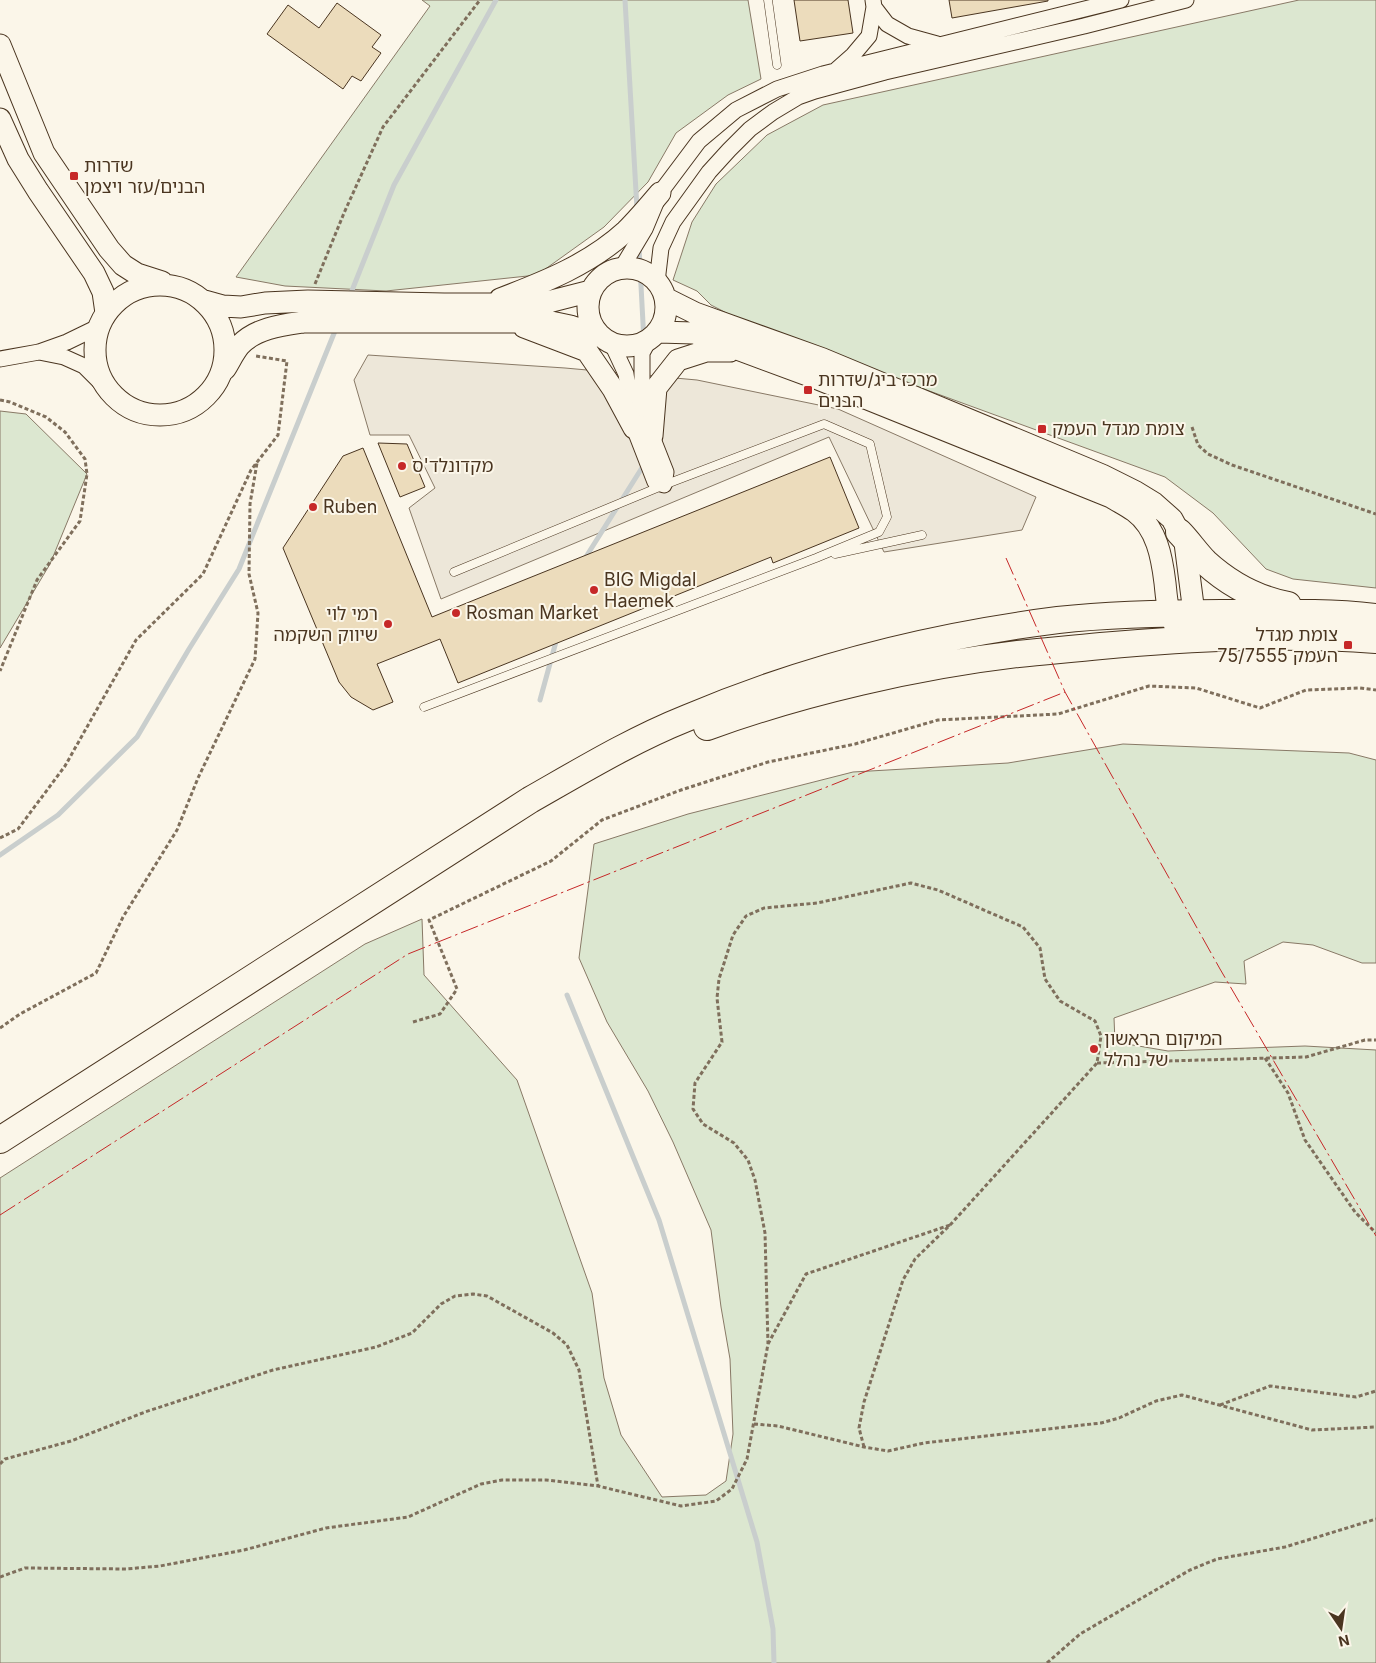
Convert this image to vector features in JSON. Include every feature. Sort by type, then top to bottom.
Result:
[{"type":"highway","points":[[1179,532],[1204,561],[1229,581],[1253,595],[1276,603],[1332,614]]},
{"type":"highway","points":[[0,1140],[530,800],[618,750],[685,718],[758,689],[891,651],[1059,620],[1168,613],[1304,613],[1376,617]]},
{"type":"highway","points":[[530,800],[642,751],[727,720],[883,677],[1018,654],[1182,639],[1301,638],[1376,640]]},
{"type":"main road","points":[[0,45],[44,153],[109,249],[123,265],[137,274],[189,291],[205,301],[222,306],[241,307],[265,303],[308,301],[487,304],[548,302],[592,291]]},
{"type":"main road","points":[[0,119],[18,159],[94,273],[103,292],[103,320],[95,347],[96,364],[102,381],[115,397],[132,409],[152,414],[173,414],[189,408],[203,399],[215,387],[226,358],[226,343],[223,329],[216,315],[205,301]]},
{"type":"main road","points":[[487,304],[585,262],[626,231],[660,193]]},
{"type":"main road","points":[[607,340],[593,328],[589,316],[588,303],[592,291],[601,278],[610,272],[621,269],[638,269],[649,274],[661,290],[695,313],[823,359],[1102,474],[1154,503],[1172,519],[1186,543],[1194,613],[1182,639]]},
{"type":"main road","points":[[103,320],[118,299],[134,289],[153,284],[172,285]]},
{"type":"main road","points":[[653,336],[665,318],[661,290]]},
{"type":"main road","points":[[218,380],[234,352],[251,337],[273,327],[303,322],[551,322],[570,326],[607,340],[631,346],[653,336],[694,333],[818,379],[1111,497],[1136,512],[1147,525],[1156,542],[1162,561],[1168,613],[1182,639]]},
{"type":"main road","points":[[502,322],[532,330],[587,351],[643,432]]},
{"type":"main road","points":[[643,432],[656,388],[678,360],[706,351],[742,352]]},
{"type":"street","points":[[621,269],[646,229],[660,193],[699,141],[736,110],[777,89],[835,71],[1121,0]]},
{"type":"street","points":[[661,290],[661,248],[673,222],[709,172],[729,150],[773,112],[798,97],[885,72],[1084,26],[1186,0]]},
{"type":"street","points":[[874,3],[887,24],[908,36],[939,45]]},
{"type":"street","points":[[835,71],[853,55],[869,36],[874,3]]},
{"type":"street","points":[[0,359],[39,352],[66,342],[103,320]]},
{"type":"street","points":[[643,432],[642,353],[653,336]]},
{"type":"street","points":[[607,340],[626,374],[655,482],[664,485]]},
{"type":"street","points":[[39,352],[64,358],[84,366],[115,397]]},
{"type":"lane","points":[[768,0],[777,65]]},
{"type":"lane","points":[[424,707],[816,558],[879,532],[887,517],[870,444],[824,424],[664,485],[454,572]]},
{"type":"lane","points":[[816,558],[922,535]]},
{"type":"path","points":[[308,301],[344,213],[383,128],[480,0]]},
{"type":"path","points":[[0,838],[18,830],[65,766],[136,640],[203,574],[251,470],[278,435],[287,361],[234,352]]},
{"type":"path","points":[[0,400],[10,402],[46,417],[65,432],[85,459],[87,474],[80,521],[37,580],[0,671]]},
{"type":"path","points":[[1192,427],[1198,445],[1208,454],[1232,466],[1376,514]]},
{"type":"path","points":[[0,1028],[20,1014],[96,972],[123,917],[177,830],[198,778],[255,659],[258,613],[249,574],[250,504],[257,463]]},
{"type":"path","points":[[413,1022],[440,1014],[457,989],[429,920],[551,861],[602,820],[681,790],[768,762],[855,744],[938,720],[1058,714],[1148,686],[1196,688],[1260,708],[1306,690],[1360,688],[1376,690]]},
{"type":"path","points":[[0,1577],[25,1568],[126,1569],[160,1566],[244,1550],[326,1528],[408,1517],[481,1484],[502,1480],[546,1480],[598,1486],[681,1506],[716,1501],[732,1489],[747,1458],[768,1344],[765,1233],[755,1180],[748,1160],[734,1143],[703,1124],[692,1108],[695,1083],[722,1042],[717,998],[719,979],[733,935],[746,916],[764,908],[817,903],[911,883],[938,890],[1024,927],[1040,948],[1045,979],[1060,1001],[1095,1021],[1101,1036],[1097,1063],[951,1224],[915,1260],[903,1280],[864,1402],[860,1428],[864,1447]]},
{"type":"path","points":[[1097,1063],[1306,1057],[1365,1040],[1376,1040]]},
{"type":"path","points":[[1264,1058],[1288,1093],[1305,1140],[1355,1212],[1376,1233]]},
{"type":"path","points":[[768,1344],[806,1274],[951,1224]]},
{"type":"path","points":[[0,1464],[6,1459],[71,1441],[145,1412],[273,1370],[376,1347],[412,1333],[441,1304],[455,1296],[473,1294],[486,1296],[553,1333],[567,1345],[579,1370],[598,1486]]},
{"type":"path","points":[[1219,1406],[1270,1386],[1356,1397],[1376,1391]]},
{"type":"path","points":[[754,1424],[778,1426],[864,1447],[888,1450],[924,1443],[1101,1424],[1156,1401],[1182,1396],[1312,1430],[1376,1427]]},
{"type":"path","points":[[1047,1663],[1080,1634],[1190,1570],[1217,1559],[1285,1547],[1376,1519]]},
{"type":"green space","points":[[422,0],[748,0],[761,79],[728,95],[676,133],[648,182],[604,227],[537,275],[386,291],[285,286],[236,277],[430,6]]},
{"type":"green space","points":[[1299,0],[1376,0],[1376,588],[1293,579],[1266,569],[1213,513],[1165,477],[754,327],[711,305],[697,291],[673,280],[692,222],[716,184],[767,135],[823,105]]},
{"type":"green space","points":[[0,411],[26,414],[87,474],[50,564],[0,648]]},
{"type":"green space","points":[[1123,744],[1349,753],[1376,760],[1376,963],[1362,963],[1313,945],[1283,942],[1244,961],[1246,984],[1215,982],[1114,1018],[1115,1042],[1168,1051],[1305,1046],[1376,1050],[1376,1663],[0,1663],[0,1178],[365,944],[422,919],[424,975],[517,1080],[592,1293],[604,1378],[621,1435],[662,1497],[706,1495],[726,1481],[733,1434],[730,1359],[711,1230],[673,1142],[648,1091],[607,1022],[579,958],[594,844],[688,814],[853,772],[1008,763]]},
{"type":"shaded area","points":[[368,355],[565,368],[697,380],[838,409],[1036,497],[1022,530],[884,552],[829,437],[441,599],[409,508],[435,488],[409,435],[370,435],[354,380]]},
{"type":"building","points":[[794,0],[848,0],[853,33],[800,41]]},
{"type":"building","points":[[949,0],[1048,0],[1048,1],[952,18]]},
{"type":"building","points":[[337,3],[381,35],[372,47],[381,53],[361,81],[352,76],[343,89],[267,34],[288,5],[319,28]]},
{"type":"building","name":"מקדונלד'ס","points":[[378,443],[407,444],[425,487],[400,497]]},
{"type":"building","name":"BIG Migdal Haemek","points":[[363,448],[432,617],[830,457],[859,528],[773,563],[771,557],[458,683],[440,639],[377,664],[393,702],[373,710],[351,697],[339,682],[283,548],[343,456]]},
{"type":"waterway","points":[[349,298],[394,185],[496,0]]},
{"type":"waterway","points":[[625,0],[637,209]]},
{"type":"waterway","points":[[639,248],[644,342]]},
{"type":"waterway","points":[[0,855],[58,815],[137,737],[239,569],[337,326]]},
{"type":"waterway","points":[[584,560],[645,463]]},
{"type":"waterway","points":[[540,700],[557,638]]},
{"type":"waterway","points":[[567,995],[659,1220],[757,1542],[773,1629],[774,1663]]},
{"type":"power","points":[[1006,558],[1065,692],[1220,969],[1376,1236]]},
{"type":"power","points":[[0,1215],[408,954],[1065,692]]},
{"type":"place","name":"שדרות הבנים/עזר ויצמן","points":[[74,176]]},
{"type":"place","name":"מרכז ביג/שדרות הבנים","points":[[808,390]]},
{"type":"place","name":"צומת מגדל העמק","points":[[1042,429]]},
{"type":"place","name":"מקדונלד'ס","points":[[402,466]]},
{"type":"place","name":"Ruben","points":[[313,507]]},
{"type":"place","name":"BIG Migdal Haemek","points":[[594,590]]},
{"type":"place","name":"Rosman Market","points":[[456,613]]},
{"type":"place","name":"רמי לוי שיווק השקמה","points":[[388,624]]},
{"type":"place","name":"צומת מגדל העמק 75/7555","points":[[1348,645]]},
{"type":"place","name":"המיקום הראשון של נהלל","points":[[1094,1049]]}]
